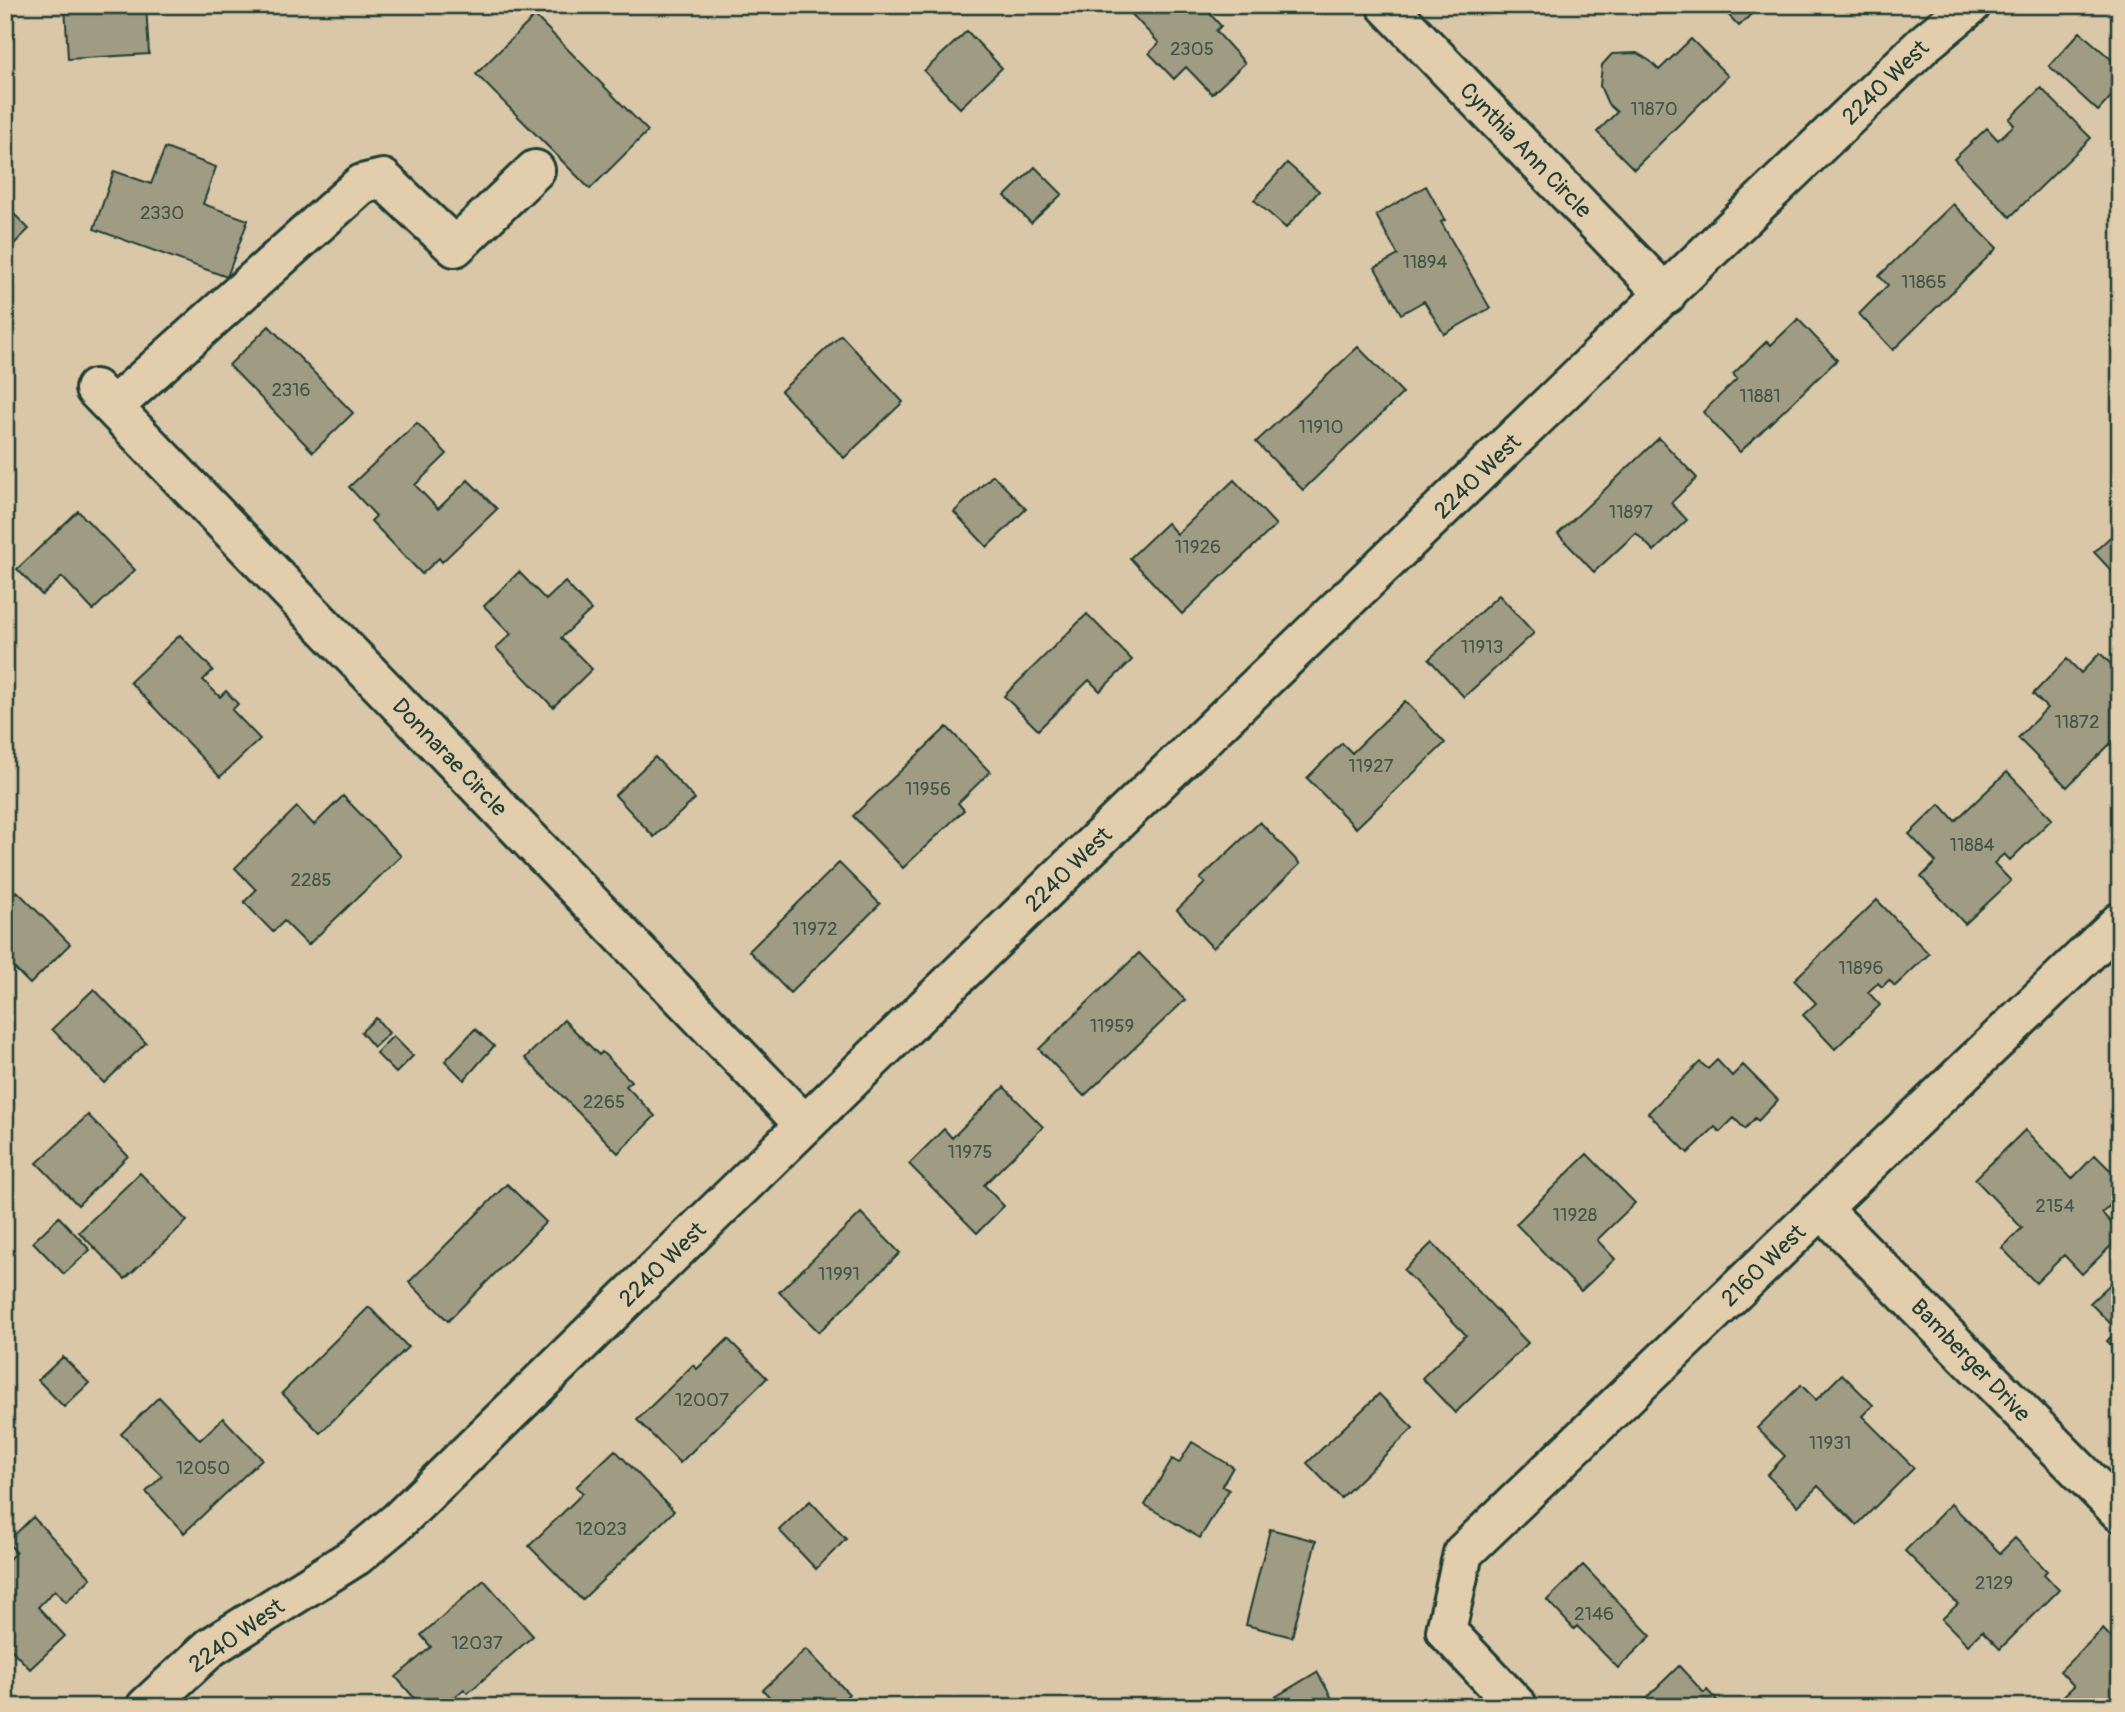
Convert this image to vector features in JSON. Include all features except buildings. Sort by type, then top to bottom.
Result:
[{"type":"street","name":"Cynthia Ann Circle","points":[[1387,5],[1666,295]]},
{"type":"street","name":"2240 West","points":[[146,1707],[211,1647],[356,1556],[378,1539],[1925,43],[1971,5]]},
{"type":"street","name":"Donnarae Circle","points":[[535,170],[455,247],[383,179],[362,184],[104,398],[805,1125]]},
{"type":"street","name":"2160 West","points":[[1518,1707],[1446,1631],[1463,1553],[2120,922]]},
{"type":"street","name":"Bamberger Drive","points":[[1822,1209],[2120,1512]]}]
